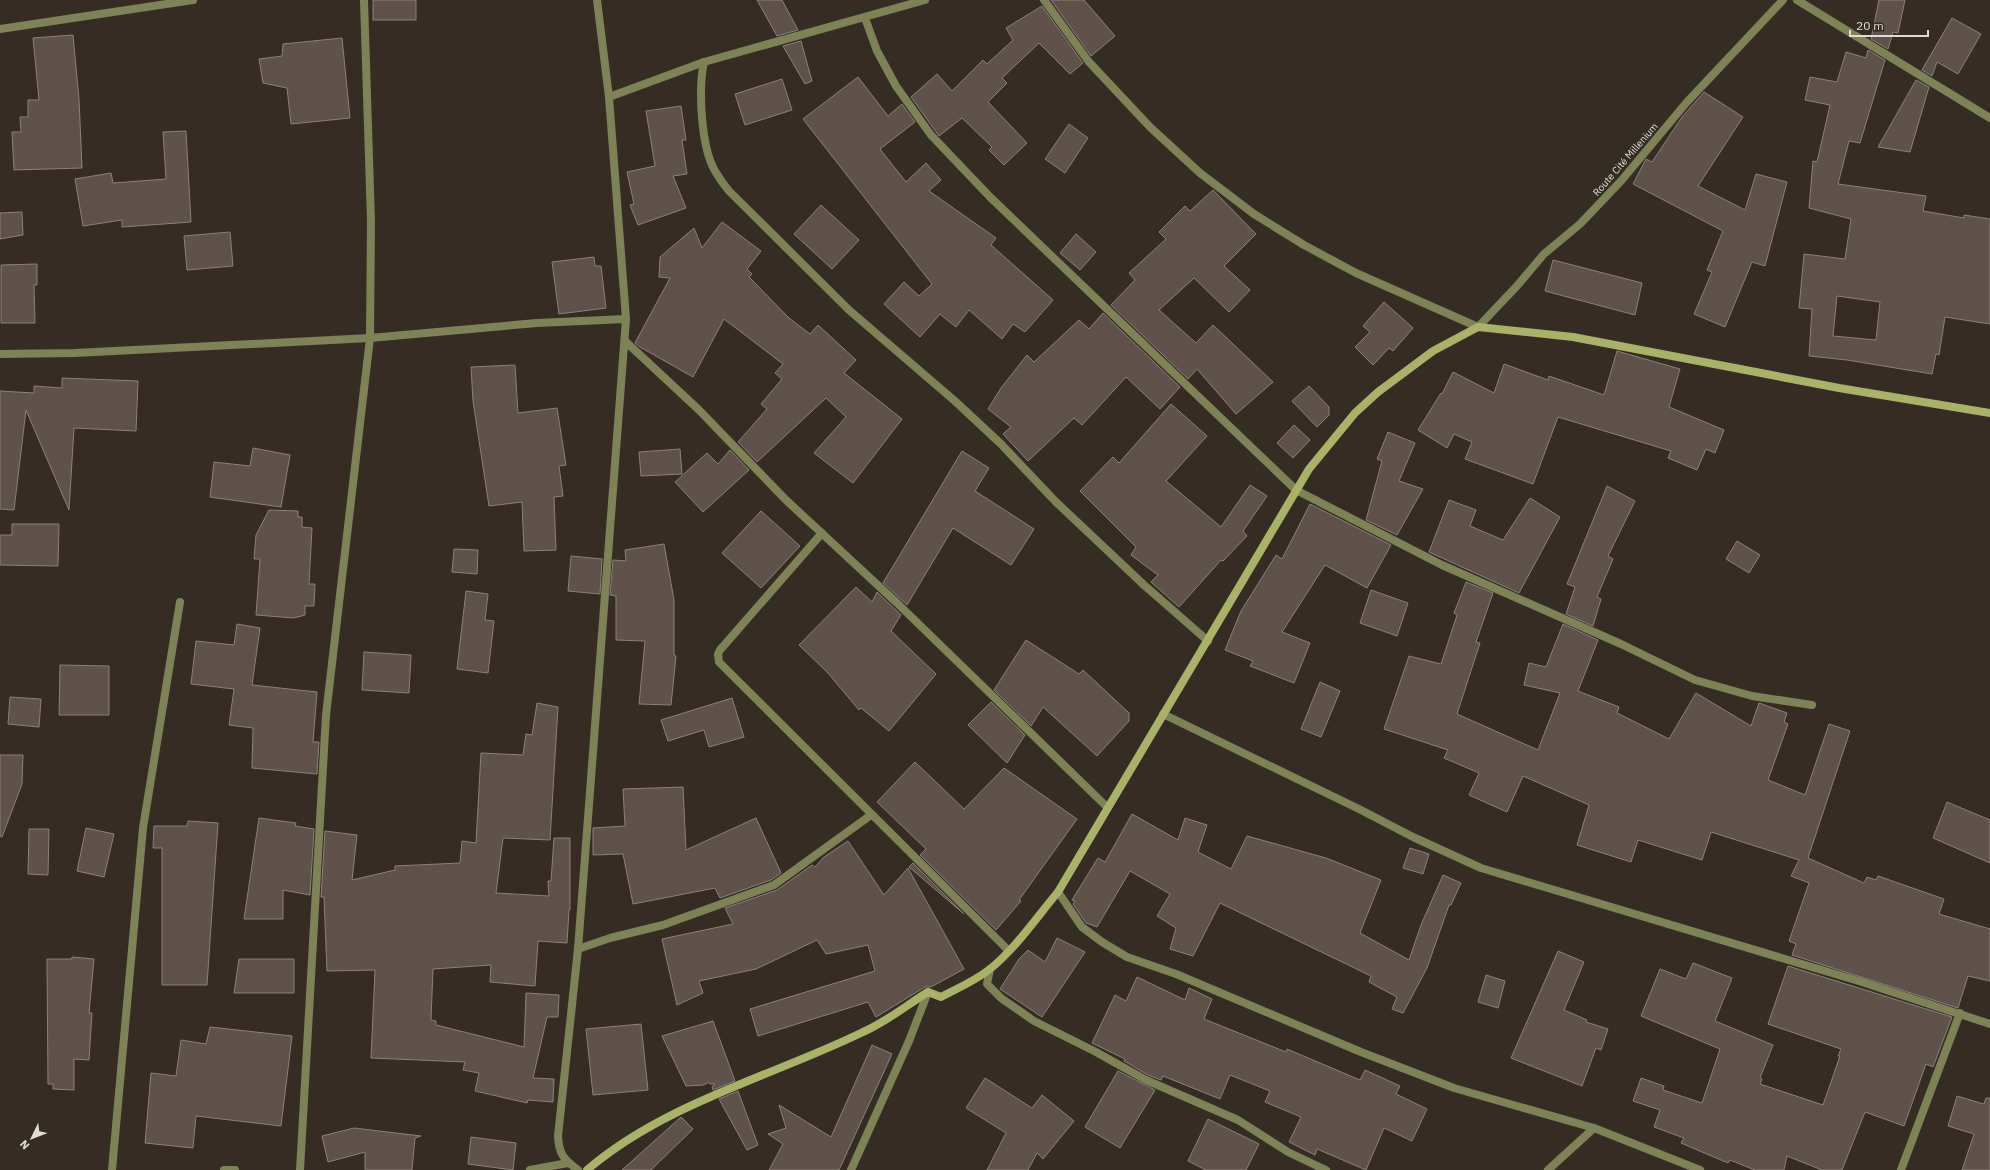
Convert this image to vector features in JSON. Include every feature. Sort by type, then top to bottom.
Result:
[{"type":"street","points":[[0,29],[193,0]]},
{"type":"street","points":[[300,1170],[326,715],[370,338],[371,221],[364,0]]},
{"type":"street","points":[[578,1170],[568,1163],[559,1151],[558,1136],[578,949],[626,318],[609,97],[597,0]]},
{"type":"street","points":[[609,97],[704,62],[925,0]]},
{"type":"street","points":[[1044,0],[1089,62],[1150,127],[1200,173],[1254,214],[1304,245],[1356,273],[1478,327],[1573,337],[1839,388],[1990,413]]},
{"type":"street","name":"Route Cité Millenium","points":[[1478,327],[1516,287],[1544,254],[1580,224],[1621,181],[1687,102],[1783,0]]},
{"type":"street","points":[[1797,0],[1990,118]]},
{"type":"street","points":[[865,18],[877,51],[896,86],[931,136],[990,197],[1296,490],[1442,565],[1622,644],[1695,680],[1752,696],[1812,705]]},
{"type":"street","points":[[704,62],[701,75],[703,125],[714,170],[729,191],[849,310],[956,402],[1001,444],[1056,502],[1144,585],[1208,641]]},
{"type":"street","points":[[0,354],[75,353],[370,338],[537,323],[626,318]]},
{"type":"street","points":[[928,992],[941,997],[972,981],[990,969],[1009,952],[1058,892],[1107,807],[1208,641],[1296,490],[1332,439],[1355,413],[1378,392],[1411,366],[1433,351],[1478,327]]},
{"type":"street","points":[[625,341],[699,410],[786,500],[897,603],[1107,807]]},
{"type":"street","points":[[822,533],[720,650],[718,654],[719,662],[1009,952]]},
{"type":"street","points":[[112,1170],[143,828],[180,602]]},
{"type":"street","points":[[1163,714],[1352,805],[1413,837],[1481,868],[1960,1013],[1990,1024]]},
{"type":"street","points":[[578,949],[610,938],[663,925],[774,885],[871,815]]},
{"type":"street","points":[[1058,892],[1082,927],[1102,942],[1127,957],[1176,974],[1361,1052],[1454,1088],[1594,1128],[1700,1170]]},
{"type":"street","points":[[990,969],[987,984],[1001,998],[1034,1021],[1096,1052],[1146,1080],[1238,1120],[1288,1152],[1326,1170]]},
{"type":"street","points":[[588,1170],[623,1143],[676,1114],[865,1032],[928,992]]},
{"type":"street","points":[[850,1170],[909,1041],[928,992]]},
{"type":"street","points":[[1901,1170],[1960,1013]]},
{"type":"street","points":[[1548,1170],[1594,1128]]},
{"type":"street","points":[[530,1170],[568,1163]]},
{"type":"street","points":[[224,1170],[235,1170]]},
{"type":"building","points":[[373,0],[416,0],[416,20],[373,20]]},
{"type":"building","points":[[757,0],[782,0],[798,30],[777,36]]},
{"type":"building","points":[[1051,0],[1084,0],[1115,36],[1091,56]]},
{"type":"building","points":[[1879,0],[1905,0],[1898,33],[1893,32],[1888,49],[1871,39]]},
{"type":"building","points":[[1042,6],[1083,63],[1070,74],[1039,43],[1002,78],[1007,83],[988,102],[1027,143],[1004,165],[989,150],[992,147],[962,118],[939,136],[911,97],[937,74],[952,91],[983,60],[987,64],[1013,40],[1006,28]]},
{"type":"building","points":[[1952,18],[1981,34],[1958,74],[1937,62],[1932,76],[1922,70]]},
{"type":"building","points":[[73,35],[79,99],[82,168],[14,170],[12,132],[21,132],[20,117],[28,117],[28,100],[39,100],[33,38]]},
{"type":"building","points":[[342,38],[350,118],[291,124],[287,88],[263,83],[259,59],[282,56],[283,44]]},
{"type":"building","points":[[801,41],[812,81],[805,84],[783,46]]},
{"type":"building","points":[[1868,50],[1885,60],[1860,143],[1849,141],[1838,184],[1926,196],[1923,211],[1964,218],[1964,215],[1990,219],[1990,324],[1945,317],[1939,355],[1936,354],[1932,374],[1847,360],[1809,356],[1812,309],[1799,308],[1804,254],[1845,259],[1851,219],[1809,208],[1813,161],[1817,162],[1830,105],[1805,100],[1810,77],[1837,82],[1846,52],[1866,58]],"holes":[[[1837,296],[1880,302],[1876,340],[1833,336]]]},
{"type":"building","points":[[858,77],[888,116],[902,104],[915,122],[880,149],[906,182],[926,163],[941,180],[929,191],[996,238],[991,245],[1053,300],[1025,332],[1013,324],[1002,339],[969,310],[956,327],[940,314],[920,337],[884,304],[904,282],[919,296],[932,284],[803,119]]},
{"type":"building","points":[[782,79],[792,110],[745,125],[735,94]]},
{"type":"building","points":[[1916,80],[1929,87],[1910,152],[1878,147]]},
{"type":"building","points":[[1704,92],[1743,117],[1698,186],[1745,210],[1756,174],[1787,182],[1765,266],[1752,262],[1725,327],[1694,314],[1712,272],[1707,270],[1723,231],[1633,184],[1646,159],[1652,162],[1682,117]]},
{"type":"building","points":[[681,106],[686,140],[682,140],[687,174],[673,176],[686,208],[638,225],[630,205],[634,204],[627,172],[655,166],[646,111]]},
{"type":"building","points":[[1069,124],[1088,138],[1065,173],[1045,159]]},
{"type":"building","points":[[186,131],[191,222],[122,227],[122,220],[83,226],[75,179],[111,173],[113,183],[166,179],[163,132]]},
{"type":"building","points":[[1213,190],[1256,234],[1224,266],[1250,290],[1229,312],[1194,278],[1159,310],[1196,343],[1213,325],[1273,382],[1236,414],[1197,369],[1188,379],[1111,305],[1135,280],[1129,273],[1166,239],[1159,232],[1185,206],[1190,211]]},
{"type":"building","points":[[821,205],[859,240],[832,269],[794,234]]},
{"type":"building","points":[[22,212],[23,235],[0,239],[0,213]]},
{"type":"building","points":[[722,222],[761,251],[747,269],[752,274],[749,277],[789,318],[810,334],[818,325],[856,360],[844,373],[902,419],[853,483],[814,453],[846,417],[826,398],[757,462],[738,442],[767,409],[761,404],[782,379],[775,373],[783,364],[724,319],[693,377],[635,343],[670,278],[659,277],[660,257],[694,228],[702,248]]},
{"type":"building","points":[[230,232],[233,266],[187,270],[184,236]]},
{"type":"building","points":[[1076,234],[1096,252],[1080,270],[1060,253]]},
{"type":"building","points":[[594,257],[595,266],[601,266],[606,308],[559,314],[552,262]]},
{"type":"building","points":[[1553,260],[1642,283],[1635,315],[1545,291]]},
{"type":"building","points":[[37,264],[37,285],[34,285],[35,323],[1,323],[1,265]]},
{"type":"building","points":[[1384,302],[1413,328],[1393,351],[1389,348],[1373,365],[1355,347],[1370,332],[1363,326]]},
{"type":"building","points":[[1103,313],[1180,387],[1160,409],[1126,377],[1082,425],[1074,418],[1028,461],[1003,434],[1011,427],[988,409],[1001,388],[1027,355],[1034,362],[1079,320],[1089,329]]},
{"type":"building","points":[[1617,351],[1680,369],[1669,407],[1724,430],[1715,453],[1706,449],[1697,470],[1668,458],[1671,451],[1558,417],[1533,484],[1465,459],[1472,442],[1454,434],[1447,448],[1418,430],[1441,393],[1442,394],[1453,372],[1494,393],[1504,364],[1548,380],[1549,376],[1604,395]]},
{"type":"building","points":[[515,365],[518,413],[557,408],[566,465],[559,466],[563,496],[554,497],[556,550],[524,551],[522,502],[489,506],[473,401],[471,367]]},
{"type":"building","points":[[62,378],[138,381],[136,431],[74,428],[69,510],[26,410],[14,510],[0,509],[0,391],[34,393],[34,386],[62,388]]},
{"type":"building","points":[[1309,386],[1329,407],[1329,415],[1317,427],[1292,401]]},
{"type":"building","points":[[1171,404],[1207,436],[1166,481],[1221,527],[1250,485],[1267,496],[1243,531],[1247,536],[1223,561],[1221,560],[1179,607],[1151,582],[1158,575],[1131,555],[1136,547],[1080,491],[1113,457],[1119,463]]},
{"type":"building","points":[[1294,425],[1310,440],[1293,458],[1277,443]]},
{"type":"building","points":[[1388,432],[1415,443],[1399,481],[1423,489],[1397,535],[1366,520],[1382,461],[1377,459]]},
{"type":"building","points":[[253,448],[290,455],[281,507],[210,497],[214,462],[250,466]]},
{"type":"building","points":[[680,449],[682,474],[641,476],[639,452]]},
{"type":"building","points":[[730,450],[749,470],[703,512],[675,482],[707,453],[718,464]]},
{"type":"building","points":[[962,451],[989,468],[975,491],[1034,529],[1011,565],[953,528],[907,605],[883,583]]},
{"type":"building","points":[[1607,486],[1635,501],[1608,556],[1613,559],[1597,597],[1601,599],[1593,626],[1566,614],[1575,587],[1567,584]]},
{"type":"building","points":[[1530,498],[1560,517],[1519,593],[1429,552],[1449,500],[1476,510],[1470,526],[1503,540]]},
{"type":"building","points":[[1310,504],[1391,545],[1367,588],[1325,565],[1282,632],[1310,643],[1294,683],[1250,666],[1253,661],[1225,650],[1241,611],[1276,555],[1282,559]]},
{"type":"building","points":[[269,510],[298,511],[298,517],[302,517],[302,527],[312,528],[309,584],[315,584],[314,606],[305,606],[305,615],[294,618],[256,615],[260,559],[254,559],[256,535]]},
{"type":"building","points":[[761,511],[800,546],[761,588],[722,553]]},
{"type":"building","points":[[12,524],[59,524],[58,566],[0,565],[0,535],[12,535]]},
{"type":"building","points":[[1737,541],[1760,555],[1749,573],[1726,559]]},
{"type":"building","points":[[664,544],[674,600],[674,655],[676,656],[671,705],[639,704],[645,641],[616,640],[616,596],[610,595],[613,560],[626,561],[625,550]]},
{"type":"building","points":[[454,549],[478,550],[477,574],[452,572]]},
{"type":"building","points":[[571,556],[602,559],[600,594],[568,591]]},
{"type":"building","points":[[1466,582],[1493,593],[1476,642],[1480,643],[1457,714],[1538,750],[1560,693],[1524,685],[1529,663],[1546,667],[1563,624],[1598,640],[1578,691],[1619,707],[1617,713],[1669,739],[1696,693],[1751,726],[1759,703],[1787,713],[1784,722],[1788,724],[1768,780],[1805,795],[1829,724],[1850,731],[1808,858],[1864,883],[1867,877],[1876,880],[1878,876],[1944,899],[1939,914],[1990,929],[1990,981],[1968,976],[1958,1008],[1792,955],[1796,944],[1789,941],[1809,883],[1791,876],[1799,860],[1711,832],[1702,860],[1638,840],[1631,862],[1577,845],[1589,805],[1523,776],[1507,812],[1469,795],[1479,773],[1444,758],[1448,750],[1384,729],[1409,656],[1441,664],[1457,615],[1454,613]]},
{"type":"building","points":[[856,587],[872,602],[877,592],[901,615],[891,631],[936,674],[889,731],[861,708],[859,710],[827,672],[799,645]]},
{"type":"building","points":[[1371,590],[1408,603],[1397,636],[1360,623]]},
{"type":"building","points":[[466,591],[488,594],[485,620],[494,621],[488,673],[457,669]]},
{"type":"building","points":[[237,624],[260,628],[252,685],[317,692],[313,742],[319,742],[317,774],[252,768],[253,728],[229,725],[234,689],[191,684],[196,641],[234,645]]},
{"type":"building","points":[[1026,640],[1079,674],[1083,670],[1129,713],[1129,721],[1097,756],[1043,707],[1031,726],[994,690]]},
{"type":"building","points":[[364,652],[411,655],[409,693],[362,690]]},
{"type":"building","points":[[60,665],[109,666],[109,715],[59,715]]},
{"type":"building","points":[[1320,682],[1340,691],[1321,737],[1301,729]]},
{"type":"building","points":[[10,697],[41,699],[39,727],[8,724]]},
{"type":"building","points":[[732,698],[744,737],[709,747],[704,730],[668,741],[661,720]]},
{"type":"building","points":[[991,702],[1025,735],[1007,763],[968,725]]},
{"type":"building","points":[[537,703],[558,707],[550,840],[503,838],[496,893],[549,896],[548,881],[551,881],[554,838],[570,838],[570,910],[567,943],[538,941],[535,986],[490,982],[491,965],[433,969],[431,1020],[436,1021],[436,1025],[524,1047],[526,993],[559,995],[558,1017],[547,1017],[533,1078],[554,1079],[553,1102],[528,1100],[527,1103],[475,1091],[479,1073],[463,1070],[465,1062],[371,1058],[375,970],[327,971],[324,897],[321,897],[325,831],[357,835],[352,880],[395,870],[395,866],[460,863],[462,841],[476,843],[481,753],[523,755],[526,734],[532,735]]},
{"type":"building","points":[[0,755],[23,755],[22,784],[2,837],[0,836]]},
{"type":"building","points":[[915,762],[964,809],[1004,768],[1077,819],[1019,900],[1021,901],[996,930],[920,855],[926,849],[877,802]]},
{"type":"building","points":[[683,787],[686,850],[756,818],[781,873],[771,880],[720,898],[715,888],[633,904],[623,854],[593,855],[593,828],[625,826],[623,789]]},
{"type":"building","points":[[1947,802],[1990,820],[1990,863],[1933,838]]},
{"type":"building","points":[[1132,814],[1178,840],[1185,818],[1207,825],[1198,852],[1231,869],[1247,836],[1326,858],[1381,880],[1360,933],[1409,960],[1421,925],[1443,875],[1461,883],[1451,905],[1449,905],[1427,968],[1403,1013],[1392,1009],[1397,997],[1369,982],[1371,976],[1220,903],[1193,956],[1170,949],[1176,928],[1157,916],[1170,894],[1130,871],[1097,927],[1086,923],[1073,904],[1075,901],[1072,900],[1098,858],[1105,862]]},
{"type":"building","points":[[259,818],[296,823],[295,826],[314,829],[310,895],[283,890],[283,919],[244,919]]},
{"type":"building","points":[[188,821],[218,823],[207,985],[162,985],[162,848],[153,848],[154,826],[187,826]]},
{"type":"building","points":[[86,828],[114,834],[104,877],[77,871]]},
{"type":"building","points":[[29,829],[49,829],[48,875],[28,874]]},
{"type":"building","points":[[848,841],[884,895],[908,868],[964,969],[931,987],[925,987],[876,1017],[868,1002],[758,1036],[750,1009],[875,971],[868,945],[826,954],[817,940],[756,969],[699,981],[703,993],[677,1005],[662,939],[733,924],[725,908],[777,890],[812,865],[815,867],[824,857]]},
{"type":"building","points":[[1410,848],[1429,854],[1423,874],[1403,868]]},
{"type":"building","points":[[913,863],[964,914],[909,867]]},
{"type":"building","points":[[1057,938],[1085,952],[1042,1017],[1000,989],[1019,959],[1028,950],[1045,962]]},
{"type":"building","points":[[1558,951],[1584,962],[1564,1010],[1587,1020],[1586,1022],[1608,1029],[1601,1050],[1596,1048],[1582,1086],[1511,1058]]},
{"type":"building","points":[[72,957],[94,959],[89,1013],[92,1013],[89,1060],[74,1059],[74,1090],[53,1089],[53,1084],[48,1084],[47,959],[72,959]]},
{"type":"building","points":[[239,959],[294,959],[294,993],[234,993]]},
{"type":"building","points":[[1693,963],[1732,978],[1715,1021],[1773,1045],[1760,1078],[1762,1079],[1760,1084],[1823,1105],[1841,1049],[1768,1024],[1788,966],[1952,1017],[1933,1067],[1926,1064],[1904,1126],[1865,1112],[1842,1170],[1822,1170],[1787,1156],[1784,1170],[1755,1170],[1730,1160],[1728,1163],[1681,1143],[1684,1138],[1654,1127],[1660,1110],[1633,1101],[1641,1078],[1664,1086],[1663,1090],[1702,1103],[1720,1049],[1641,1016],[1660,969],[1686,979]]},
{"type":"building","points":[[1486,975],[1505,981],[1498,1008],[1478,1002]]},
{"type":"building","points":[[1137,977],[1185,1000],[1189,988],[1212,999],[1204,1019],[1286,1052],[1287,1049],[1360,1080],[1365,1070],[1400,1086],[1396,1094],[1427,1109],[1412,1141],[1384,1128],[1366,1170],[1317,1149],[1315,1155],[1289,1142],[1301,1117],[1265,1102],[1270,1091],[1230,1075],[1220,1099],[1163,1076],[1161,1080],[1148,1075],[1124,1061],[1125,1059],[1092,1043],[1115,995],[1126,1001]]},
{"type":"building","points":[[713,1021],[735,1081],[713,1090],[712,1087],[715,1084],[710,1084],[709,1082],[704,1085],[686,1086],[662,1036]]},
{"type":"building","points":[[641,1024],[648,1090],[593,1095],[586,1029]]},
{"type":"building","points":[[210,1027],[292,1036],[281,1126],[196,1116],[193,1148],[145,1143],[151,1073],[176,1076],[181,1040],[206,1044]]},
{"type":"building","points":[[872,1045],[892,1054],[839,1170],[769,1170],[783,1144],[768,1134],[786,1128],[779,1105],[831,1137]]},
{"type":"building","points":[[1118,1071],[1155,1090],[1120,1148],[1085,1127]]},
{"type":"building","points":[[985,1078],[1032,1108],[1042,1095],[1074,1121],[1043,1159],[1037,1153],[1028,1170],[987,1170],[1006,1133],[966,1108]]},
{"type":"building","points":[[738,1091],[758,1145],[747,1150],[719,1099]]},
{"type":"building","points":[[1957,1096],[1984,1104],[1986,1098],[1990,1098],[1990,1170],[1962,1170],[1974,1134],[1948,1126]]},
{"type":"building","points":[[681,1117],[693,1129],[651,1170],[622,1170]]},
{"type":"building","points":[[1208,1119],[1259,1144],[1246,1170],[1206,1170],[1188,1161]]},
{"type":"building","points":[[354,1128],[421,1136],[415,1138],[412,1170],[365,1170],[365,1152],[328,1162],[322,1136]]},
{"type":"building","points":[[471,1137],[516,1143],[513,1170],[468,1164]]}]
